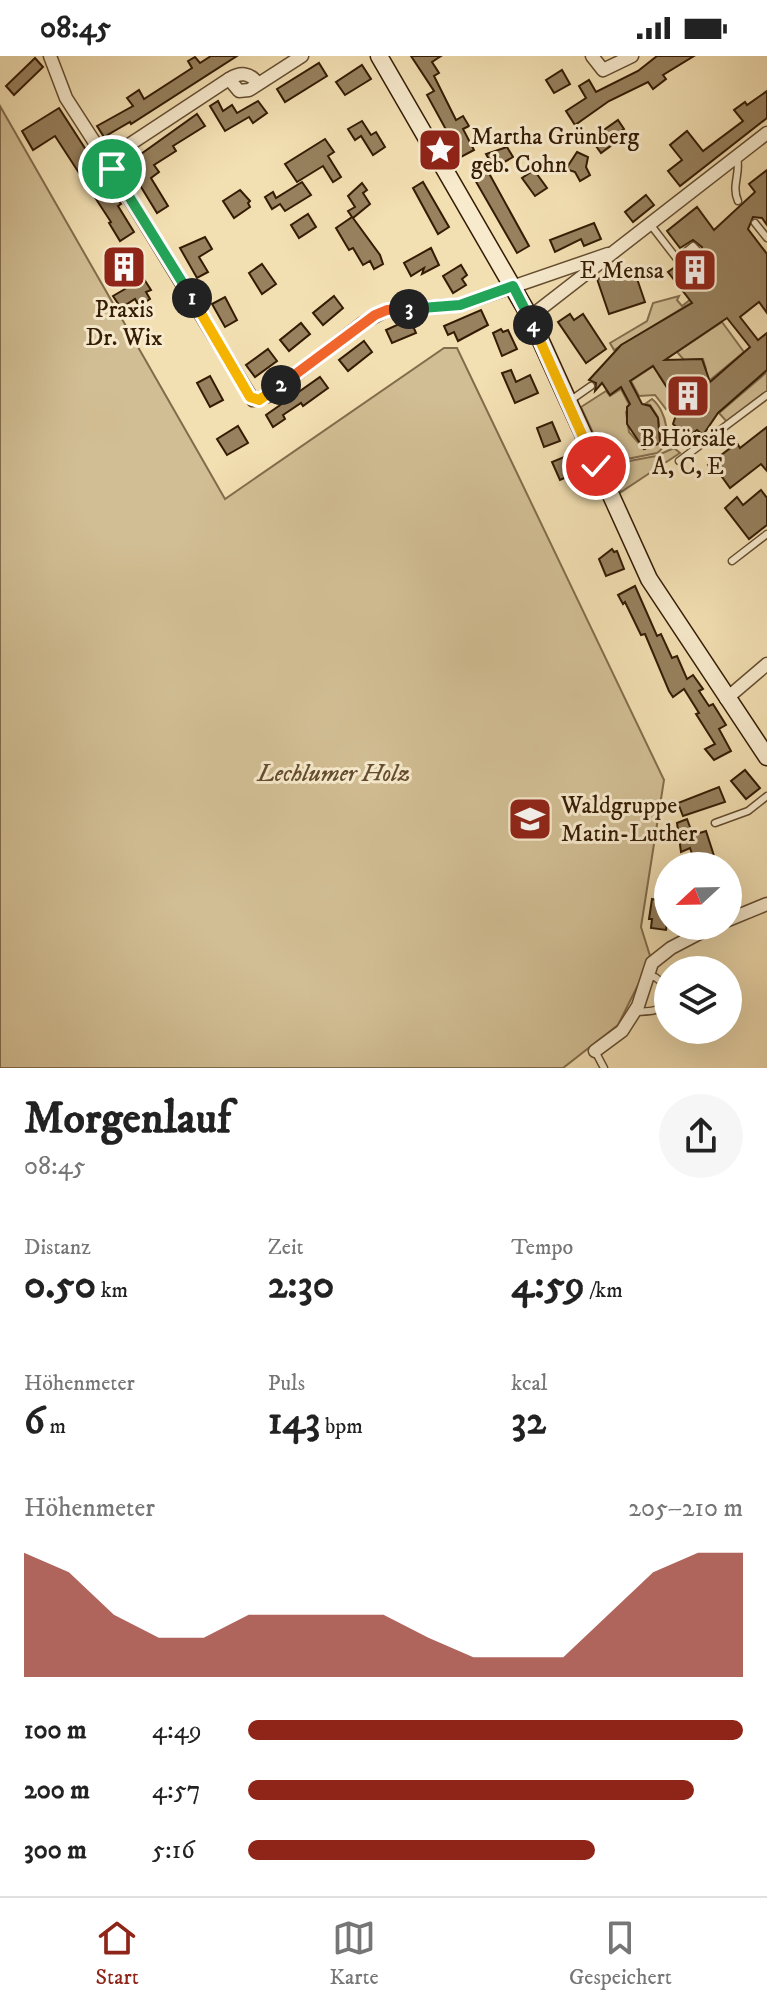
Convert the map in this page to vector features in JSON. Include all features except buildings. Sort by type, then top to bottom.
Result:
[{"type":"main road","points":[[382,57],[530,317],[649,579],[767,757]]},
{"type":"street","points":[[50,56],[66,98],[253,400],[268,396],[363,323],[387,310],[460,305],[608,254]]},
{"type":"street","points":[[106,160],[229,79],[249,75],[258,84],[302,56]]},
{"type":"street","points":[[592,56],[603,70],[632,56]]},
{"type":"street","points":[[530,317],[767,133]]},
{"type":"street","points":[[726,699],[767,664]]},
{"type":"street","points":[[742,914],[767,904]]},
{"type":"street","points":[[595,1051],[622,1031],[634,1012],[652,963],[686,940]]},
{"type":"lane","points":[[737,157],[739,167],[734,192],[738,201]]},
{"type":"lane","points":[[755,223],[767,238]]},
{"type":"lane","points":[[650,224],[677,259],[693,246],[696,249]]},
{"type":"lane","points":[[567,404],[591,386]]},
{"type":"lane","points":[[679,461],[767,395]]},
{"type":"lane","points":[[732,561],[767,534]]},
{"type":"lane","points":[[715,823],[748,811],[767,796]]},
{"type":"lane","points":[[648,977],[654,977]]},
{"type":"lane","points":[[634,1012],[654,1011]]},
{"type":"lane","points":[[595,1051],[604,1068]]},
{"type":"green space","name":"Lechlumer Holz","points":[[0,106],[225,499],[444,348],[457,348],[664,780],[641,927],[651,959],[618,1025],[563,1068],[0,1068]]},
{"type":"green space","points":[[679,296],[677,300],[682,306],[691,299],[692,302],[614,350],[610,343],[647,321],[653,303]]},
{"type":"green space","points":[[722,322],[744,352],[704,385],[698,378],[706,369],[703,359],[684,360],[677,352]]},
{"type":"green space","points":[[664,359],[659,375],[676,401],[666,409],[655,395],[639,396],[631,381]]},
{"type":"green space","points":[[767,372],[767,392],[727,422],[719,413]]},
{"type":"green space","points":[[621,389],[631,408],[626,412],[629,432],[644,449],[661,443],[658,417],[650,405],[645,404],[652,399],[664,418],[667,434],[657,453],[607,463],[581,407],[606,391],[610,396]]},
{"type":"green space","points":[[674,448],[680,453],[621,492],[608,465],[656,456]]},
{"type":"place","name":"Martha Grünberg geb. Cohn","points":[[440,150]]},
{"type":"place","name":"Praxis Dr. Wix","points":[[124,267]]},
{"type":"place","name":"E Mensa","points":[[695,270]]},
{"type":"place","name":"B Hörsäle A, C, E","points":[[688,396]]},
{"type":"place","name":"Waldgruppe Matin-Luther","points":[[530,819]]},
{"type":"route","points":[[112,169],[146,220],[253,400],[268,396],[375,315],[397,309],[446,308],[495,295],[513,286],[530,317],[596,466]]}]
